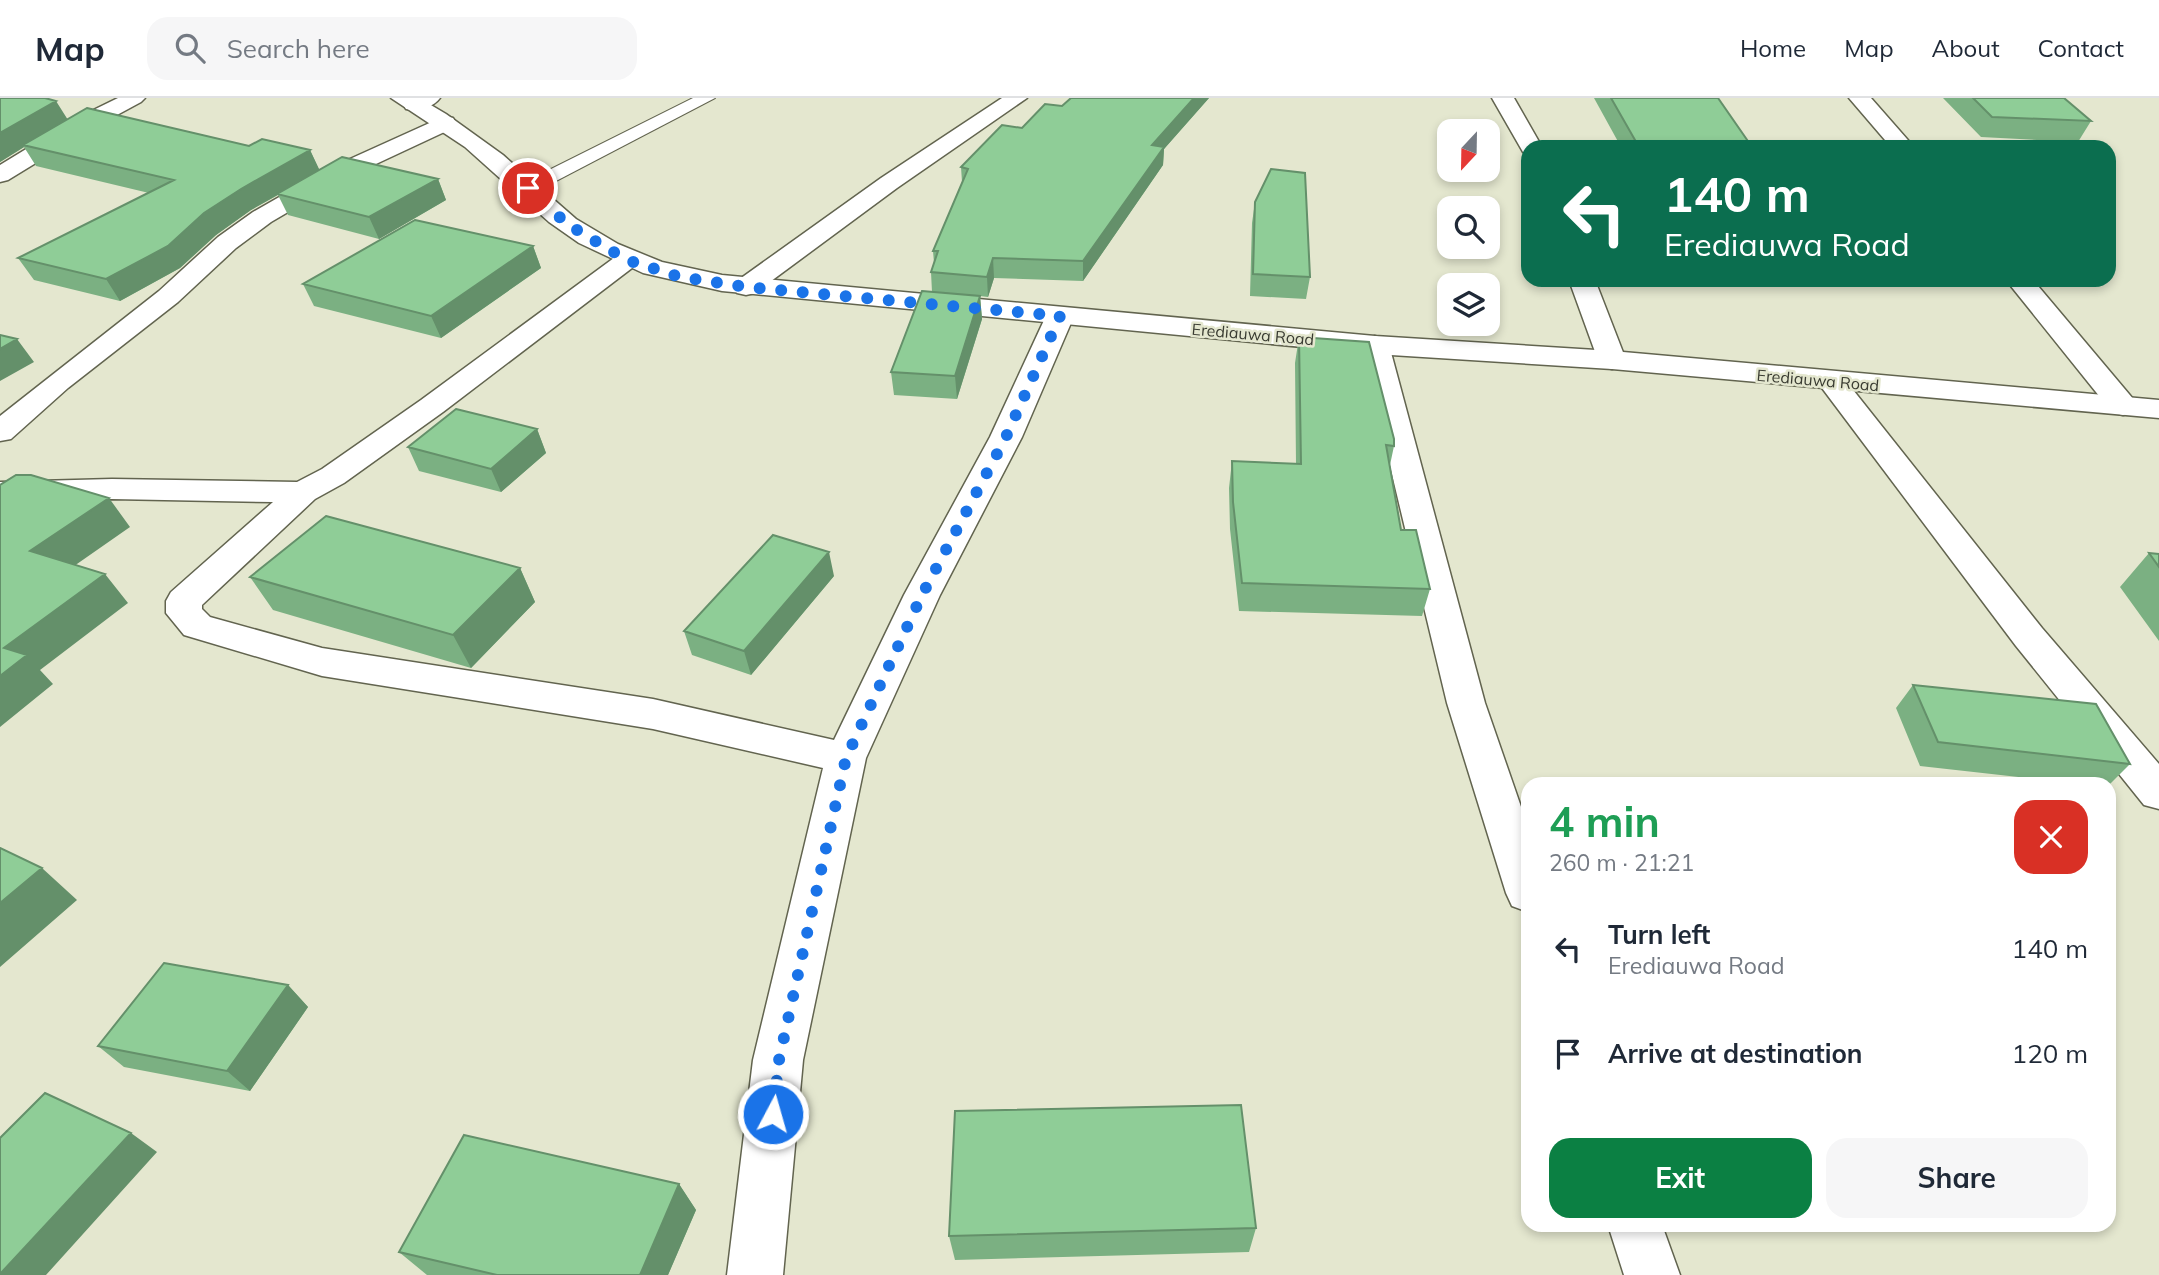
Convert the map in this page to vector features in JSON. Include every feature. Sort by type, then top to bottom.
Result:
[{"type":"street","points":[[0,175],[85,123],[134,98]]},
{"type":"street","points":[[746,287],[889,183],[1016,98]]},
{"type":"street","points":[[1503,98],[1527,140]]},
{"type":"street","points":[[1860,98],[1897,140]]},
{"type":"street","name":"Erediauwa Road","points":[[415,100],[495,159],[567,224],[627,260],[680,277],[746,287],[1376,345],[1612,360],[1832,382],[2159,409]]},
{"type":"street","points":[[0,432],[38,396],[162,302],[236,235],[292,197],[377,153],[444,123]]},
{"type":"street","points":[[627,260],[432,406],[332,476],[303,492],[184,601],[184,613],[197,626],[323,662],[653,714],[846,758]]},
{"type":"street","points":[[1585,287],[1612,360]]},
{"type":"street","points":[[2025,287],[2123,406]]},
{"type":"street","points":[[755,1275],[779,1060],[846,758],[922,595],[1006,437],[1060,316]]},
{"type":"street","points":[[1376,345],[1466,703],[1521,872]]},
{"type":"street","points":[[1832,382],[2029,637],[2159,793]]},
{"type":"street","points":[[0,492],[112,489],[303,492]]},
{"type":"street","points":[[1637,1232],[1652,1275]]},
{"type":"lane","points":[[528,188],[706,98]]},
{"type":"building","points":[[0,98],[45,98],[56,101],[0,133]]},
{"type":"building","points":[[1071,98],[1194,98],[1152,145],[1164,147],[1083,261],[993,258],[987,277],[931,272],[938,251],[933,251],[968,169],[961,167],[1002,125],[1022,128],[1045,104],[1062,106]]},
{"type":"building","points":[[1611,98],[1718,98],[1747,140],[1635,140]]},
{"type":"building","points":[[1973,98],[2064,98],[2091,121],[1992,117]]},
{"type":"building","points":[[87,108],[249,146],[262,139],[310,150],[204,213],[168,246],[106,279],[18,258],[174,180],[23,145]]},
{"type":"building","points":[[342,157],[438,179],[369,217],[277,194]]},
{"type":"building","points":[[1271,169],[1305,173],[1310,277],[1253,274],[1255,202]]},
{"type":"building","points":[[415,220],[533,246],[431,316],[303,284]]},
{"type":"building","points":[[922,291],[980,296],[955,376],[891,372]]},
{"type":"building","points":[[0,335],[17,339],[0,349]]},
{"type":"building","points":[[1299,337],[1369,342],[1394,439],[1394,446],[1386,445],[1401,530],[1416,530],[1430,589],[1242,583],[1233,502],[1232,461],[1301,464]]},
{"type":"building","points":[[456,409],[537,429],[491,469],[408,447]]},
{"type":"building","points":[[16,475],[31,475],[109,498],[30,551],[105,574],[4,648],[27,655],[0,676],[0,485]]},
{"type":"building","points":[[326,516],[520,568],[453,635],[250,577]]},
{"type":"building","points":[[773,535],[829,552],[744,651],[684,631]]},
{"type":"building","points":[[2149,553],[2159,554],[2159,567]]},
{"type":"building","points":[[1913,685],[2096,704],[2130,764],[1938,742]]},
{"type":"building","points":[[0,848],[42,868],[0,903]]},
{"type":"building","points":[[164,963],[288,985],[227,1071],[98,1046]]},
{"type":"building","points":[[45,1093],[131,1133],[0,1274],[0,1138]]},
{"type":"building","points":[[1241,1105],[1256,1228],[949,1236],[955,1111]]},
{"type":"building","points":[[464,1135],[679,1184],[640,1275],[497,1275],[399,1252]]},
{"type":"route","points":[[528,188],[567,224],[627,260],[680,277],[746,287],[1060,316],[1006,437],[922,595],[846,758],[779,1060],[773,1114]]}]
